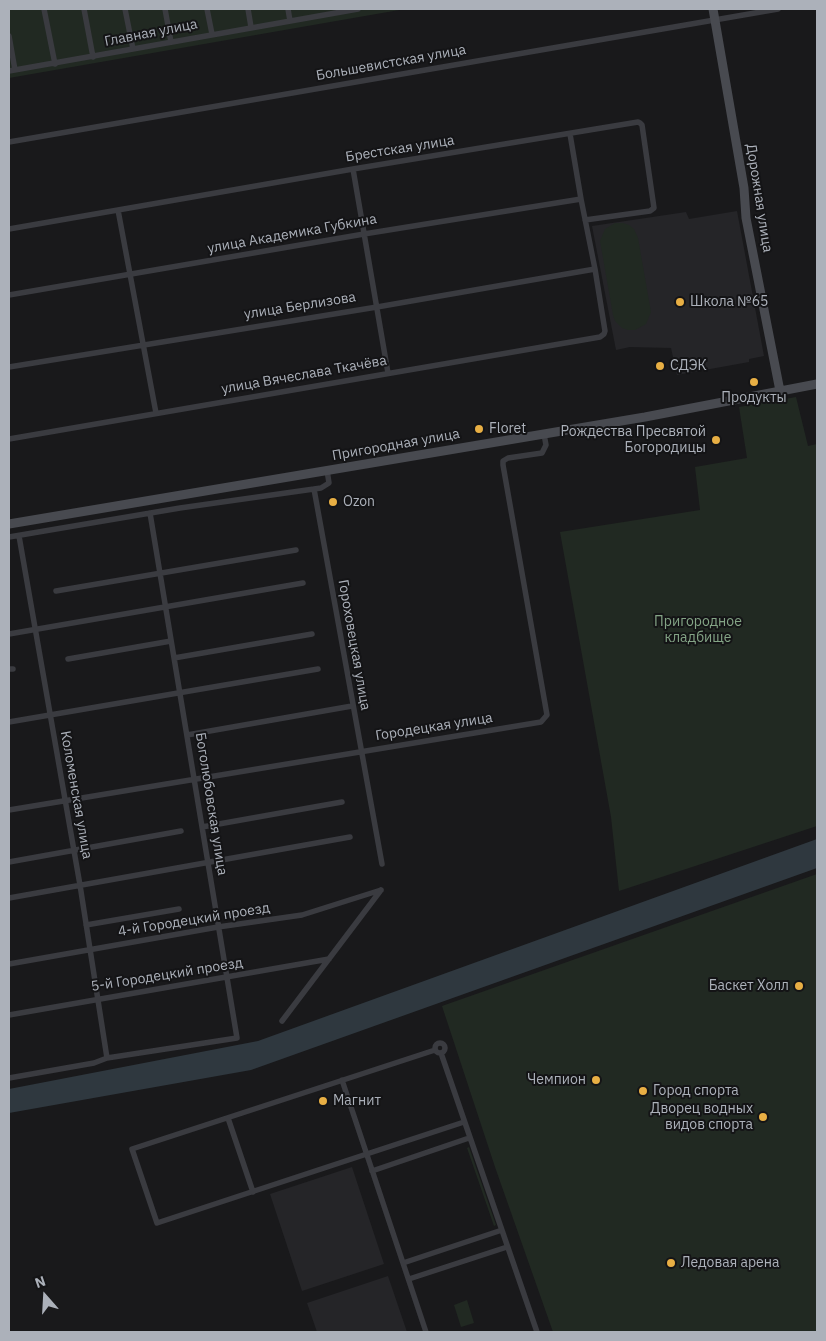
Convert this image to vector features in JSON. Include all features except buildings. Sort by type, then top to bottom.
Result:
[{"type":"street","points":[[44,9],[55,64]]},
{"type":"street","points":[[84,9],[93,57]]},
{"type":"street","points":[[125,9],[133,49]]},
{"type":"street","points":[[165,9],[171,42]]},
{"type":"street","points":[[207,9],[212,34]]},
{"type":"street","points":[[248,9],[251,27]]},
{"type":"street","points":[[288,9],[290,21]]},
{"type":"street","name":"Главная улица","points":[[12,71],[290,21],[330,11],[358,9]]},
{"type":"street","name":"Дорожная улица","points":[[713,9],[744,188],[746,218],[780,391]]},
{"type":"street","name":"Большевистская улица","points":[[9,142],[778,9]]},
{"type":"street","points":[[9,36],[12,71]]},
{"type":"street","name":"Брестская улица","points":[[9,229],[638,122],[642,125],[655,204],[654,208],[650,211],[585,220]]},
{"type":"street","points":[[570,134],[580,199],[596,269]]},
{"type":"street","points":[[353,169],[388,373]]},
{"type":"street","name":"улица Академика Губкина","points":[[9,295],[580,199]]},
{"type":"street","points":[[118,210],[156,413]]},
{"type":"street","name":"улица Берлизова","points":[[9,367],[596,269]]},
{"type":"street","name":"улица Вячеслава Ткачёва","points":[[9,440],[600,337],[605,331],[596,269]]},
{"type":"street","name":"Пригородная улица","points":[[9,524],[645,417],[817,384]]},
{"type":"street","name":"Городецкая улица","points":[[9,810],[540,722],[547,715],[503,465],[504,461],[508,458],[542,453],[546,445],[544,434]]},
{"type":"street","points":[[9,538],[180,508],[321,488],[329,483],[327,470]]},
{"type":"street","name":"Гороховецкая улица","points":[[314,489],[382,864]]},
{"type":"street","points":[[178,495],[180,508]]},
{"type":"street","name":"Боголюбовская улица","points":[[107,1058],[237,1038],[150,513]]},
{"type":"street","name":"Коломенская улица","points":[[19,536],[80,885],[107,1058]]},
{"type":"street","points":[[56,591],[296,550]]},
{"type":"street","points":[[9,634],[303,583]]},
{"type":"street","points":[[174,658],[312,634]]},
{"type":"street","points":[[68,659],[171,641]]},
{"type":"street","points":[[9,722],[318,669]]},
{"type":"street","points":[[187,735],[352,706]]},
{"type":"street","points":[[202,827],[342,802]]},
{"type":"street","points":[[9,862],[181,831]]},
{"type":"street","points":[[9,898],[350,837]]},
{"type":"street","name":"4-й Городецкий проезд","points":[[9,964],[218,927],[302,915],[381,890],[329,959]]},
{"type":"street","points":[[86,925],[179,909]]},
{"type":"street","points":[[282,1020],[329,959]]},
{"type":"street","name":"5-й Городецкий проезд","points":[[9,1015],[329,959]]},
{"type":"street","points":[[464,1122],[157,1223],[132,1149],[342,1080],[438,1051],[464,1122],[537,1332]]},
{"type":"street","points":[[9,1078],[94,1063],[107,1058]]},
{"type":"street","points":[[342,1080],[426,1332]]},
{"type":"street","points":[[228,1118],[253,1192]]},
{"type":"street","points":[[372,1170],[469,1138]]},
{"type":"street","points":[[403,1263],[502,1230]]},
{"type":"street","points":[[409,1279],[507,1247]]},
{"type":"shaded area","name":"Школа №65","points":[[737,211],[764,356],[749,359],[749,362],[677,375],[671,348],[630,347],[616,350],[592,226],[686,212],[689,219]]},
{"type":"shaded area","points":[[817,839],[817,868],[251,1070],[9,1113],[9,1089],[258,1041]]},
{"type":"shaded area","points":[[352,1167],[384,1264],[302,1291],[270,1194]]},
{"type":"shaded area","points":[[388,1276],[407,1332],[317,1332],[307,1303]]},
{"type":"green space","points":[[9,9],[405,9],[9,78]]},
{"type":"green space","points":[[615,223],[629,225],[634,229],[638,238],[651,312],[646,324],[635,330],[622,328],[615,321],[613,315],[600,241],[605,229]]},
{"type":"green space","name":"Пригородное кладбище","points":[[796,397],[808,446],[817,444],[817,826],[619,891],[611,817],[560,532],[700,510],[695,467],[747,458],[739,407]]},
{"type":"green space","name":"Город спорта","points":[[817,874],[817,1332],[553,1332],[495,1167],[442,1006]]},
{"type":"green space","points":[[469,1147],[496,1225],[494,1226],[467,1148]]},
{"type":"green space","points":[[467,1300],[474,1323],[461,1327],[454,1305]]},
{"type":"place","name":"Школа №65","points":[[680,302]]},
{"type":"place","name":"СДЭК","points":[[660,366]]},
{"type":"place","name":"Продукты","points":[[754,382]]},
{"type":"place","name":"Floret","points":[[479,429]]},
{"type":"place","name":"Рождества Пресвятой Богородицы","points":[[716,440]]},
{"type":"place","name":"Ozon","points":[[333,502]]},
{"type":"place","name":"Баскет Холл","points":[[799,986]]},
{"type":"place","name":"Чемпион","points":[[596,1080]]},
{"type":"place","name":"Город спорта","points":[[643,1091]]},
{"type":"place","name":"Магнит","points":[[323,1101]]},
{"type":"place","name":"Дворец водных видов спорта","points":[[763,1117]]},
{"type":"place","name":"Ледовая арена","points":[[671,1263]]}]
